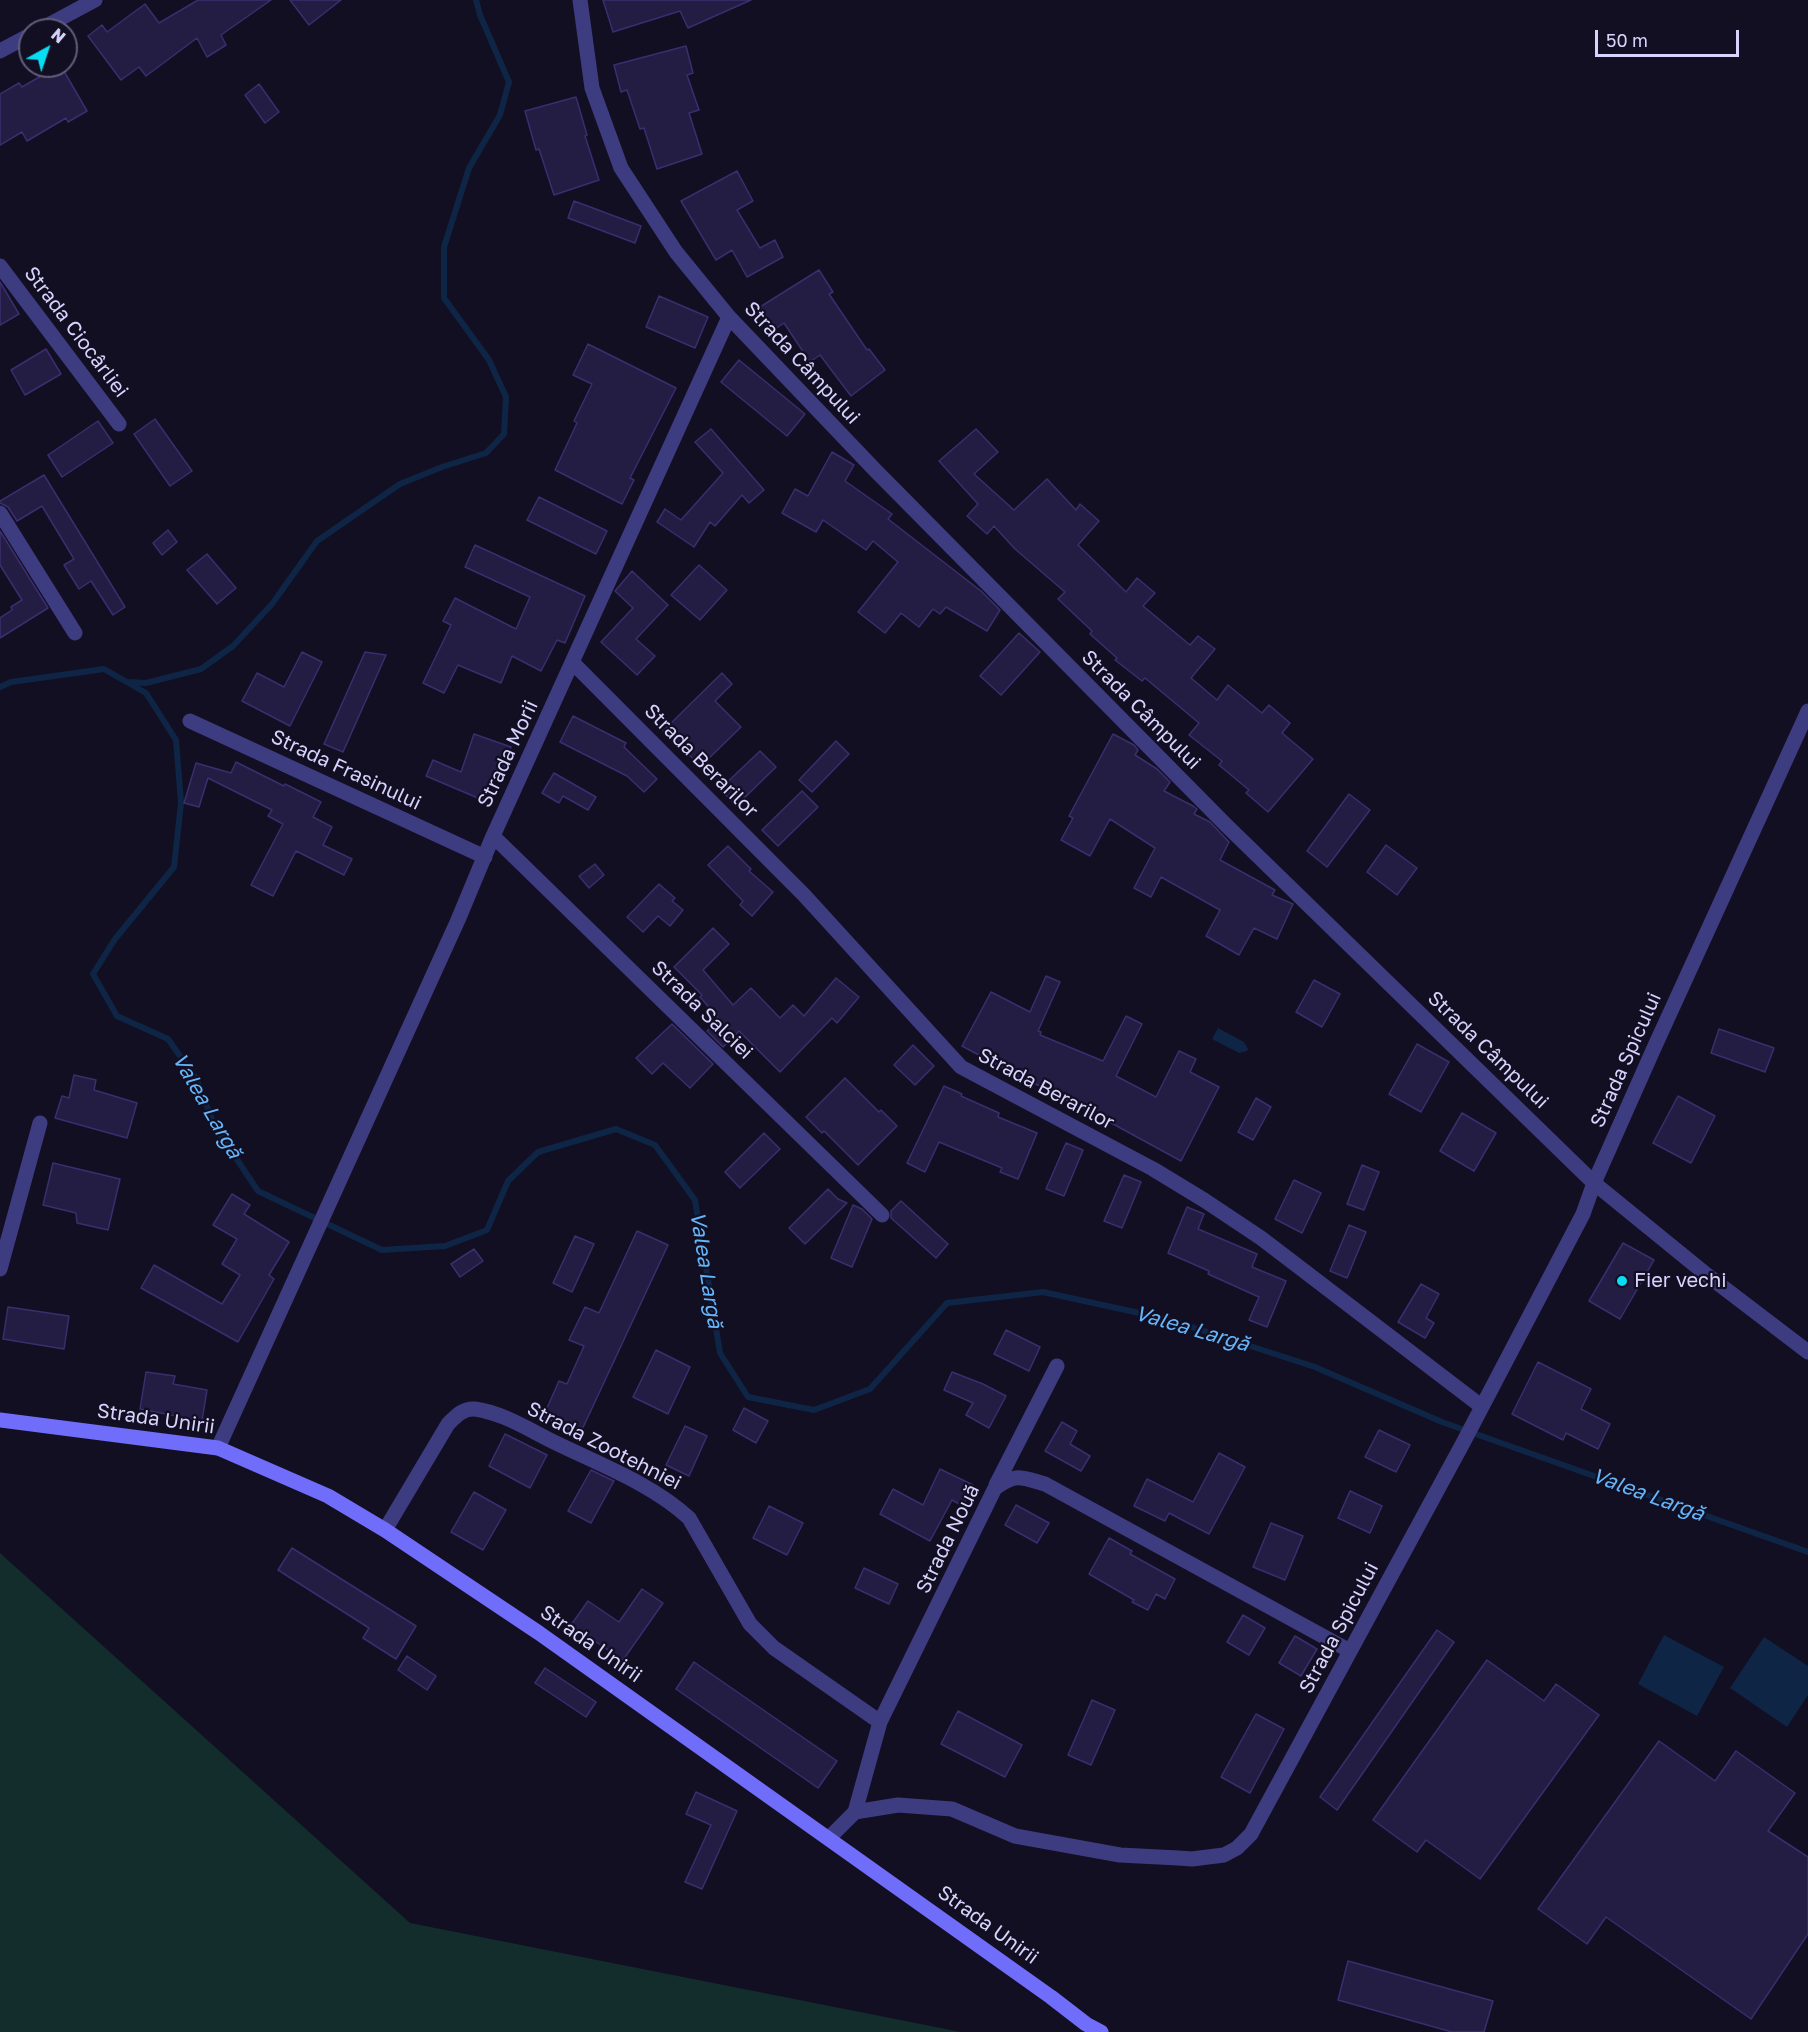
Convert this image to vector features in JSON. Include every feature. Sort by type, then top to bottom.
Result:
[{"type":"main road","name":"Strada Unirii","points":[[0,1420],[218,1448],[328,1496],[385,1530],[539,1633],[829,1838],[1086,2024],[1101,2032]]},
{"type":"street","points":[[61,18],[94,0]]},
{"type":"street","name":"Strada Câmpului","points":[[580,0],[592,88],[621,168],[676,252],[729,317],[874,470],[1218,817],[1594,1183],[1707,1275],[1808,1352]]},
{"type":"street","points":[[0,51],[18,41]]},
{"type":"street","name":"Strada Ciocârliei","points":[[0,266],[119,424]]},
{"type":"street","name":"Strada Morii","points":[[218,1448],[328,1209],[493,836],[729,317]]},
{"type":"street","points":[[0,513],[75,633]]},
{"type":"street","name":"Strada Berarilor","points":[[573,663],[804,895],[961,1067],[1153,1170],[1204,1200],[1261,1238],[1481,1406]]},
{"type":"street","name":"Strada Spicului","points":[[855,1812],[898,1805],[952,1809],[1015,1836],[1120,1855],[1192,1859],[1224,1855],[1237,1848],[1251,1834],[1463,1443],[1583,1214],[1594,1183],[1808,711]]},
{"type":"street","name":"Strada Frasinului","points":[[190,721],[485,857]]},
{"type":"street","name":"Strada Salciei","points":[[493,836],[882,1215]]},
{"type":"street","points":[[0,1269],[40,1123]]},
{"type":"street","points":[[995,1488],[1057,1366]]},
{"type":"street","name":"Strada Zootehniei","points":[[385,1530],[448,1424],[461,1411],[474,1409],[503,1417],[654,1491],[678,1507],[689,1518],[750,1624],[774,1648],[880,1722]]},
{"type":"street","name":"Strada Nouă","points":[[829,1838],[855,1812],[880,1722],[995,1488],[1010,1478],[1025,1478],[1045,1484],[1350,1651]]},
{"type":"green space","points":[[0,1553],[410,1923],[961,2032],[0,2032]]},
{"type":"water","points":[[1218,1028],[1244,1042],[1247,1051],[1239,1053],[1212,1039]]},
{"type":"water","points":[[1664,1635],[1724,1667],[1697,1716],[1638,1684]]},
{"type":"water","points":[[1764,1637],[1808,1666],[1808,1695],[1787,1727],[1730,1688]]},
{"type":"building","points":[[198,0],[271,0],[221,35],[226,45],[207,57],[197,38],[146,76],[139,67],[121,80],[88,36],[102,25],[107,32],[145,4],[159,23]]},
{"type":"building","points":[[290,0],[341,0],[309,25]]},
{"type":"building","points":[[603,0],[751,0],[688,28],[680,11],[613,32]]},
{"type":"building","points":[[686,46],[693,73],[687,75],[699,110],[689,113],[702,154],[657,169],[644,128],[640,129],[627,90],[621,92],[614,65]]},
{"type":"building","points":[[37,78],[68,78],[87,111],[68,122],[66,118],[27,141],[22,132],[0,145],[0,94],[19,83],[22,87]]},
{"type":"building","points":[[259,84],[279,112],[265,123],[245,95]]},
{"type":"building","points":[[576,97],[599,180],[554,195],[539,149],[536,150],[525,111]]},
{"type":"building","points":[[737,171],[753,201],[737,210],[760,248],[775,240],[783,257],[747,277],[732,250],[716,260],[681,201]]},
{"type":"building","points":[[574,201],[641,226],[635,243],[568,218]]},
{"type":"building","points":[[819,270],[833,292],[829,294],[867,350],[869,349],[885,370],[851,396],[820,355],[810,362],[784,323],[775,329],[760,307]]},
{"type":"building","points":[[0,282],[19,314],[0,325]]},
{"type":"building","points":[[659,296],[708,317],[695,348],[646,327]]},
{"type":"building","points":[[588,344],[676,388],[630,478],[634,480],[622,504],[555,470],[577,423],[574,421],[592,384],[573,375]]},
{"type":"building","points":[[46,349],[61,374],[25,395],[11,370]]},
{"type":"building","points":[[739,360],[805,414],[787,436],[721,382]]},
{"type":"building","points":[[155,419],[192,471],[170,486],[134,434]]},
{"type":"building","points":[[98,421],[113,443],[62,477],[48,455]]},
{"type":"building","points":[[711,429],[764,490],[749,503],[742,495],[715,526],[710,522],[694,547],[657,522],[665,509],[681,520],[723,473],[695,442]]},
{"type":"building","points":[[976,429],[998,452],[974,474],[1014,510],[1047,479],[1076,510],[1080,504],[1099,521],[1078,545],[1126,592],[1137,578],[1155,593],[1143,606],[1190,645],[1198,636],[1215,649],[1191,678],[1217,700],[1228,685],[1262,713],[1269,705],[1290,723],[1282,733],[1313,759],[1268,812],[1246,793],[1249,790],[1219,765],[1222,761],[1189,735],[1199,723],[1145,678],[1142,681],[1115,660],[1117,658],[1090,634],[1092,631],[1058,599],[1065,592],[1015,549],[994,526],[987,534],[967,516],[978,504],[939,461]]},
{"type":"building","points":[[832,452],[854,465],[845,481],[892,514],[888,519],[981,591],[1000,610],[987,631],[946,607],[940,614],[933,609],[919,627],[901,613],[885,633],[858,612],[898,562],[873,541],[866,550],[823,520],[816,532],[782,513],[795,489],[808,496]]},
{"type":"building","points":[[44,475],[125,607],[113,615],[91,581],[79,589],[64,565],[74,559],[42,506],[17,521],[8,507],[0,503]]},
{"type":"building","points":[[539,497],[607,531],[596,554],[527,520]]},
{"type":"building","points":[[168,530],[177,542],[162,555],[153,543]]},
{"type":"building","points":[[0,531],[48,608],[0,638],[0,618],[22,600],[0,565]]},
{"type":"building","points":[[475,545],[585,596],[565,643],[557,640],[541,671],[512,656],[501,683],[458,665],[444,693],[423,683],[451,625],[443,621],[455,598],[516,629],[530,597],[465,567]]},
{"type":"building","points":[[207,554],[236,588],[217,604],[187,570]]},
{"type":"building","points":[[699,565],[727,590],[700,620],[671,595]]},
{"type":"building","points":[[632,571],[668,605],[636,639],[655,656],[637,675],[601,642],[633,608],[615,591]]},
{"type":"building","points":[[1019,633],[1040,652],[1001,695],[980,676]]},
{"type":"building","points":[[302,652],[322,662],[290,726],[242,701],[257,673],[284,687]]},
{"type":"building","points":[[365,652],[386,655],[343,752],[324,744]]},
{"type":"building","points":[[722,673],[732,684],[715,701],[741,727],[701,766],[663,731]]},
{"type":"building","points":[[573,716],[626,743],[624,747],[657,779],[644,792],[627,776],[560,742]]},
{"type":"building","points":[[474,734],[511,747],[502,774],[497,773],[485,801],[426,776],[433,760],[461,772]]},
{"type":"building","points":[[1113,734],[1134,745],[1138,750],[1135,755],[1157,769],[1170,782],[1164,791],[1197,809],[1194,814],[1210,822],[1229,842],[1220,860],[1275,890],[1272,895],[1293,904],[1277,939],[1254,928],[1239,955],[1206,936],[1220,910],[1161,877],[1151,897],[1134,888],[1155,848],[1110,819],[1090,856],[1061,840],[1073,818],[1069,816]]},
{"type":"building","points":[[836,741],[849,754],[812,792],[799,780]]},
{"type":"building","points":[[760,751],[776,767],[736,806],[720,789]]},
{"type":"building","points":[[236,762],[321,802],[313,817],[332,827],[323,845],[352,859],[344,875],[296,851],[273,896],[251,885],[283,824],[268,816],[272,810],[208,778],[199,807],[184,803],[196,763],[231,773]]},
{"type":"building","points":[[554,773],[596,797],[588,810],[563,796],[559,803],[542,793]]},
{"type":"building","points":[[802,791],[818,807],[778,846],[762,830]]},
{"type":"building","points":[[1349,794],[1370,810],[1327,867],[1307,851]]},
{"type":"building","points":[[1386,845],[1417,868],[1397,895],[1367,872]]},
{"type":"building","points":[[728,846],[751,869],[749,871],[773,892],[752,916],[740,905],[743,901],[708,865]]},
{"type":"building","points":[[595,864],[604,875],[589,888],[579,876]]},
{"type":"building","points":[[659,884],[675,898],[672,901],[683,910],[670,926],[658,916],[643,932],[627,917]]},
{"type":"building","points":[[713,928],[729,944],[703,970],[733,1005],[751,988],[780,1018],[793,1005],[804,1016],[836,978],[859,997],[837,1023],[832,1018],[780,1072],[739,1031],[723,1047],[707,1031],[719,1019],[700,997],[702,995],[674,967]]},
{"type":"building","points":[[1046,976],[1060,982],[1038,1031],[1041,1032],[1040,1035],[1103,1061],[1126,1016],[1142,1024],[1116,1076],[1156,1097],[1179,1051],[1196,1059],[1190,1072],[1219,1087],[1181,1161],[1080,1106],[1044,1091],[1045,1088],[1004,1071],[1005,1069],[962,1046],[991,992],[1030,1012]]},
{"type":"building","points":[[1314,980],[1340,994],[1322,1027],[1296,1012]]},
{"type":"building","points":[[672,1024],[713,1064],[690,1088],[663,1063],[652,1074],[636,1058]]},
{"type":"building","points":[[1719,1029],[1774,1048],[1765,1072],[1711,1053]]},
{"type":"building","points":[[1417,1044],[1449,1062],[1421,1112],[1389,1094]]},
{"type":"building","points":[[913,1045],[934,1066],[915,1085],[894,1065]]},
{"type":"building","points":[[74,1075],[96,1080],[94,1090],[137,1103],[127,1138],[55,1118],[62,1096],[69,1098]]},
{"type":"building","points":[[845,1078],[879,1112],[881,1110],[897,1126],[858,1165],[824,1131],[822,1133],[806,1117]]},
{"type":"building","points":[[944,1086],[999,1113],[998,1117],[1037,1133],[1018,1179],[1000,1172],[1002,1168],[939,1142],[925,1172],[907,1163]]},
{"type":"building","points":[[1678,1096],[1715,1116],[1691,1163],[1653,1143]]},
{"type":"building","points":[[1256,1098],[1271,1107],[1253,1140],[1238,1132]]},
{"type":"building","points":[[1462,1113],[1496,1133],[1474,1171],[1440,1151]]},
{"type":"building","points":[[764,1133],[780,1149],[740,1188],[725,1172]]},
{"type":"building","points":[[1066,1143],[1083,1150],[1064,1196],[1046,1189]]},
{"type":"building","points":[[53,1163],[120,1179],[108,1230],[77,1223],[76,1213],[43,1205]]},
{"type":"building","points":[[1362,1165],[1379,1172],[1364,1210],[1347,1204]]},
{"type":"building","points":[[1124,1175],[1141,1182],[1122,1228],[1104,1221]]},
{"type":"building","points":[[1294,1180],[1321,1193],[1302,1233],[1275,1219]]},
{"type":"building","points":[[828,1189],[838,1199],[847,1203],[805,1244],[789,1228]]},
{"type":"building","points":[[232,1194],[250,1205],[244,1214],[289,1242],[269,1275],[274,1279],[238,1342],[141,1288],[154,1265],[222,1304],[240,1275],[222,1264],[237,1239],[213,1225]]},
{"type":"building","points":[[901,1201],[948,1244],[936,1258],[891,1218],[891,1211]]},
{"type":"building","points":[[853,1205],[862,1209],[872,1219],[852,1267],[831,1258]]},
{"type":"building","points":[[1187,1207],[1204,1214],[1198,1229],[1257,1254],[1252,1267],[1286,1281],[1267,1327],[1249,1320],[1259,1297],[1168,1253]]},
{"type":"building","points":[[1349,1225],[1366,1232],[1347,1278],[1330,1271]]},
{"type":"building","points":[[637,1231],[668,1245],[580,1434],[543,1417],[559,1381],[567,1384],[584,1346],[569,1340],[585,1307],[599,1313]]},
{"type":"building","points":[[575,1236],[594,1244],[572,1292],[553,1283]]},
{"type":"building","name":"Fier vechi","points":[[1623,1243],[1654,1260],[1620,1319],[1589,1301]]},
{"type":"building","points":[[474,1249],[483,1261],[460,1277],[451,1264]]},
{"type":"building","points":[[1421,1284],[1439,1294],[1426,1318],[1434,1323],[1425,1338],[1398,1322]]},
{"type":"building","points":[[8,1307],[69,1316],[64,1349],[3,1339]]},
{"type":"building","points":[[1006,1330],[1040,1347],[1029,1371],[994,1354]]},
{"type":"building","points":[[656,1350],[690,1367],[668,1414],[633,1397]]},
{"type":"building","points":[[1538,1362],[1591,1389],[1581,1409],[1610,1424],[1598,1449],[1566,1433],[1563,1440],[1512,1414]]},
{"type":"building","points":[[146,1372],[175,1376],[173,1384],[207,1390],[202,1421],[140,1409]]},
{"type":"building","points":[[952,1372],[1006,1396],[989,1428],[966,1415],[973,1403],[944,1390]]},
{"type":"building","points":[[744,1408],[768,1421],[756,1443],[733,1430]]},
{"type":"building","points":[[1062,1422],[1077,1431],[1070,1444],[1090,1456],[1081,1471],[1045,1451]]},
{"type":"building","points":[[685,1426],[707,1436],[689,1476],[666,1465]]},
{"type":"building","points":[[1379,1430],[1410,1445],[1396,1472],[1365,1457]]},
{"type":"building","points":[[505,1434],[547,1455],[530,1488],[489,1466]]},
{"type":"building","points":[[1219,1453],[1245,1467],[1209,1534],[1169,1513],[1165,1521],[1134,1506],[1147,1479],[1193,1502]]},
{"type":"building","points":[[940,1469],[973,1485],[963,1506],[952,1500],[930,1541],[880,1514],[893,1489],[923,1505]]},
{"type":"building","points":[[591,1470],[614,1481],[591,1523],[568,1511]]},
{"type":"building","points":[[1350,1491],[1382,1506],[1370,1533],[1338,1518]]},
{"type":"building","points":[[474,1492],[506,1510],[483,1550],[451,1532]]},
{"type":"building","points":[[1016,1505],[1049,1523],[1037,1543],[1005,1525]]},
{"type":"building","points":[[769,1506],[803,1523],[787,1555],[753,1538]]},
{"type":"building","points":[[1271,1523],[1303,1536],[1285,1580],[1253,1567]]},
{"type":"building","points":[[1109,1538],[1132,1551],[1130,1554],[1175,1579],[1165,1599],[1156,1594],[1148,1610],[1089,1574]]},
{"type":"building","points":[[292,1548],[416,1626],[396,1659],[363,1638],[369,1628],[278,1570]]},
{"type":"building","points":[[864,1568],[898,1584],[889,1604],[855,1588]]},
{"type":"building","points":[[642,1589],[663,1603],[623,1660],[571,1625],[588,1601],[619,1622]]},
{"type":"building","points":[[1243,1615],[1265,1628],[1249,1655],[1227,1642]]},
{"type":"building","points":[[1437,1630],[1454,1642],[1337,1810],[1320,1797]]},
{"type":"building","points":[[1295,1636],[1317,1649],[1301,1676],[1279,1663]]},
{"type":"building","points":[[407,1656],[436,1676],[427,1690],[398,1670]]},
{"type":"building","points":[[1487,1660],[1544,1701],[1556,1684],[1599,1715],[1480,1879],[1426,1840],[1417,1852],[1373,1820]]},
{"type":"building","points":[[694,1662],[837,1761],[818,1788],[676,1689]]},
{"type":"building","points":[[545,1668],[596,1702],[586,1717],[535,1683]]},
{"type":"building","points":[[1092,1700],[1115,1710],[1091,1765],[1068,1755]]},
{"type":"building","points":[[958,1711],[1022,1745],[1005,1777],[941,1744]]},
{"type":"building","points":[[1256,1714],[1284,1729],[1250,1793],[1221,1777]]},
{"type":"building","points":[[1659,1741],[1715,1781],[1736,1751],[1795,1793],[1768,1831],[1808,1857],[1808,1934],[1751,2019],[1606,1917],[1587,1944],[1538,1909]]},
{"type":"building","points":[[696,1792],[737,1811],[702,1889],[685,1882],[711,1825],[686,1814]]},
{"type":"building","points":[[1348,1961],[1493,2001],[1484,2032],[1452,2032],[1338,2000]]},
{"type":"waterway","points":[[130,682],[146,683],[201,669],[233,646],[272,604],[317,541],[400,484],[486,453],[504,434],[506,397],[489,360],[444,298],[444,247],[469,168],[500,115],[509,82],[480,15],[476,0]]},
{"type":"waterway","name":"Valea Largă","points":[[0,687],[11,682],[104,669],[146,693],[176,740],[181,803],[174,867],[115,939],[93,974],[117,1016],[168,1039],[197,1080],[214,1125],[258,1191],[382,1250],[445,1246],[487,1230],[508,1181],[538,1152],[616,1129],[655,1145],[695,1200],[720,1353],[748,1397],[814,1410],[870,1389],[947,1303],[1043,1292],[1167,1319],[1315,1367],[1442,1422],[1808,1552]]},
{"type":"place","name":"Fier vechi","points":[[1622,1281]]}]
